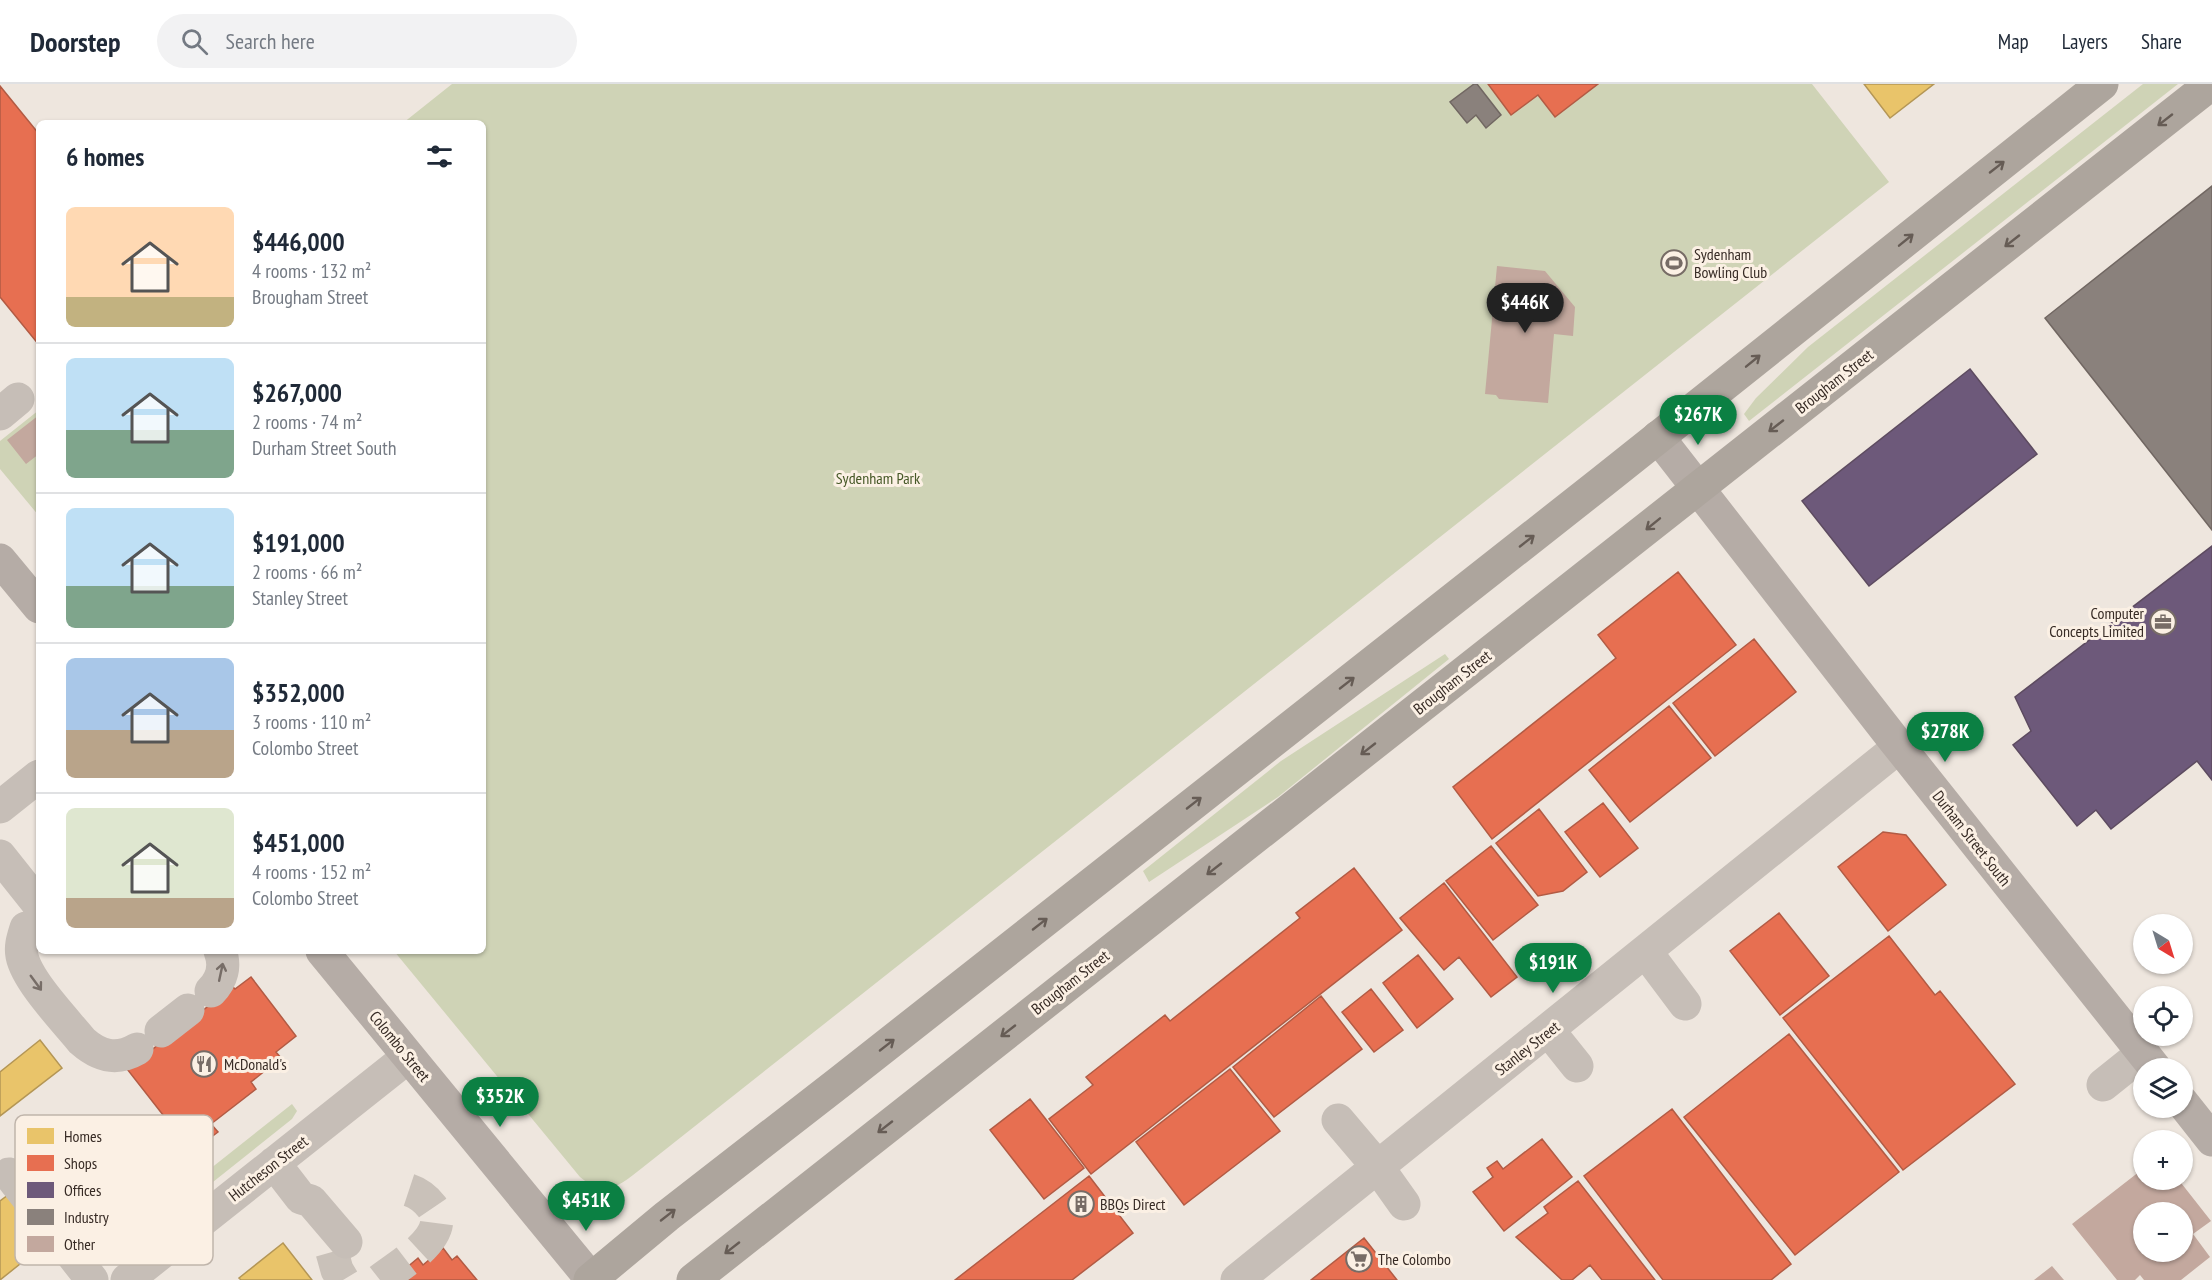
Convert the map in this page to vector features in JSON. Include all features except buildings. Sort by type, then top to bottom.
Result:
[{"type":"highway","points":[[591,1280],[667,1216],[851,1074],[2102,84]]},
{"type":"highway","name":"Brougham Street","points":[[693,1280],[2211,84]]},
{"type":"main road","name":"Durham Street South","points":[[1658,437],[2147,1058]]},
{"type":"main road","points":[[0,560],[36,603]]},
{"type":"main road","name":"Colombo Street","points":[[324,954],[591,1280]]},
{"type":"main road","points":[[2193,1116],[2212,1140]]},
{"type":"street","name":"Stanley Street","points":[[1237,1280],[1900,746]]},
{"type":"street","points":[[0,807],[36,778]]},
{"type":"street","points":[[0,856],[32,917],[21,943],[22,958],[29,973],[82,1041],[101,1054],[113,1057],[125,1055],[149,1040],[200,1001],[219,980],[223,968],[221,954]]},
{"type":"street","points":[[1646,952],[1684,1004]]},
{"type":"street","points":[[1549,1031],[1577,1066]]},
{"type":"street","name":"Hutcheson Street","points":[[213,1212],[408,1057]]},
{"type":"street","points":[[2103,1085],[2133,1069]]},
{"type":"street","points":[[1338,1120],[1377,1166],[1404,1204]]},
{"type":"street","points":[[274,1164],[301,1198],[311,1202],[339,1247]]},
{"type":"street","points":[[9,1174],[15,1182]]},
{"type":"street","points":[[80,1265],[92,1280]]},
{"type":"street","name":"Hutcheson Street","points":[[127,1280],[146,1265]]},
{"type":"green space","name":"Sydenham Park","points":[[452,84],[1812,84],[1889,182],[627,1180],[605,1188],[589,1184],[580,1177],[396,954],[486,954],[486,120],[407,120]]},
{"type":"green space","points":[[2143,84],[2178,84],[1749,421],[1744,414],[1756,398],[1808,347]]},
{"type":"green space","points":[[36,412],[36,512],[0,469],[0,441]]},
{"type":"green space","points":[[1445,654],[1449,659],[1278,797],[1149,882],[1143,871],[1281,761]]},
{"type":"green space","points":[[292,1104],[297,1111],[292,1119],[213,1182],[213,1167]]},
{"type":"tunnel","points":[[380,1280],[421,1248],[435,1228],[437,1218],[432,1207],[422,1197],[409,1190]]},
{"type":"tunnel","points":[[332,1252],[337,1270],[343,1280]]},
{"type":"place","name":"Sydenham Bowling Club","points":[[1674,263]]},
{"type":"place","name":"Computer Concepts Limited","points":[[2163,622]]},
{"type":"place","name":"McDonald's","points":[[204,1064]]},
{"type":"place","name":"BBQs Direct","points":[[1081,1204]]},
{"type":"place","name":"The Colombo","points":[[1359,1259]]}]
